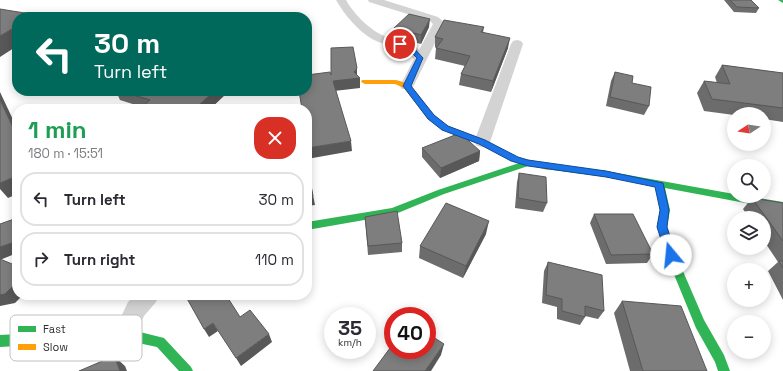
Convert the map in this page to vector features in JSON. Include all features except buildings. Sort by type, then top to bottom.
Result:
[{"type":"street","points":[[341,0],[346,9],[367,30],[377,37],[411,48],[420,58]]},
{"type":"street","points":[[373,0],[434,19],[437,21],[439,26],[420,58],[407,86]]},
{"type":"street","points":[[482,142],[517,44]]},
{"type":"street","points":[[365,82],[396,82],[407,86],[431,117],[445,128],[482,142],[514,159],[528,163],[606,174],[660,185],[783,206]]},
{"type":"street","points":[[312,225],[393,211],[441,192],[528,163]]},
{"type":"street","points":[[660,185],[665,210],[662,227],[671,255],[700,324],[720,359],[724,371]]},
{"type":"street","points":[[133,315],[136,309],[144,300]]},
{"type":"street","points":[[142,338],[160,342],[187,371]]},
{"type":"street","points":[[0,341],[10,340]]},
{"type":"traffic: fast","points":[[312,225],[393,211],[441,192],[528,163]]},
{"type":"traffic: fast","points":[[548,167],[606,174],[783,206]]},
{"type":"traffic: fast","points":[[660,185],[665,210],[662,227],[671,255],[700,324],[720,359],[724,371]]},
{"type":"traffic: fast","points":[[142,338],[160,342],[187,371]]},
{"type":"traffic: fast","points":[[0,341],[10,340]]},
{"type":"traffic: slow","points":[[365,82],[396,82],[407,86],[431,117],[445,128],[482,142],[514,159],[548,167]]},
{"type":"route","points":[[400,44],[411,48],[420,58],[407,86],[431,117],[445,128],[482,142],[514,159],[528,163],[606,174],[660,185],[665,210],[662,227],[671,255]]}]
